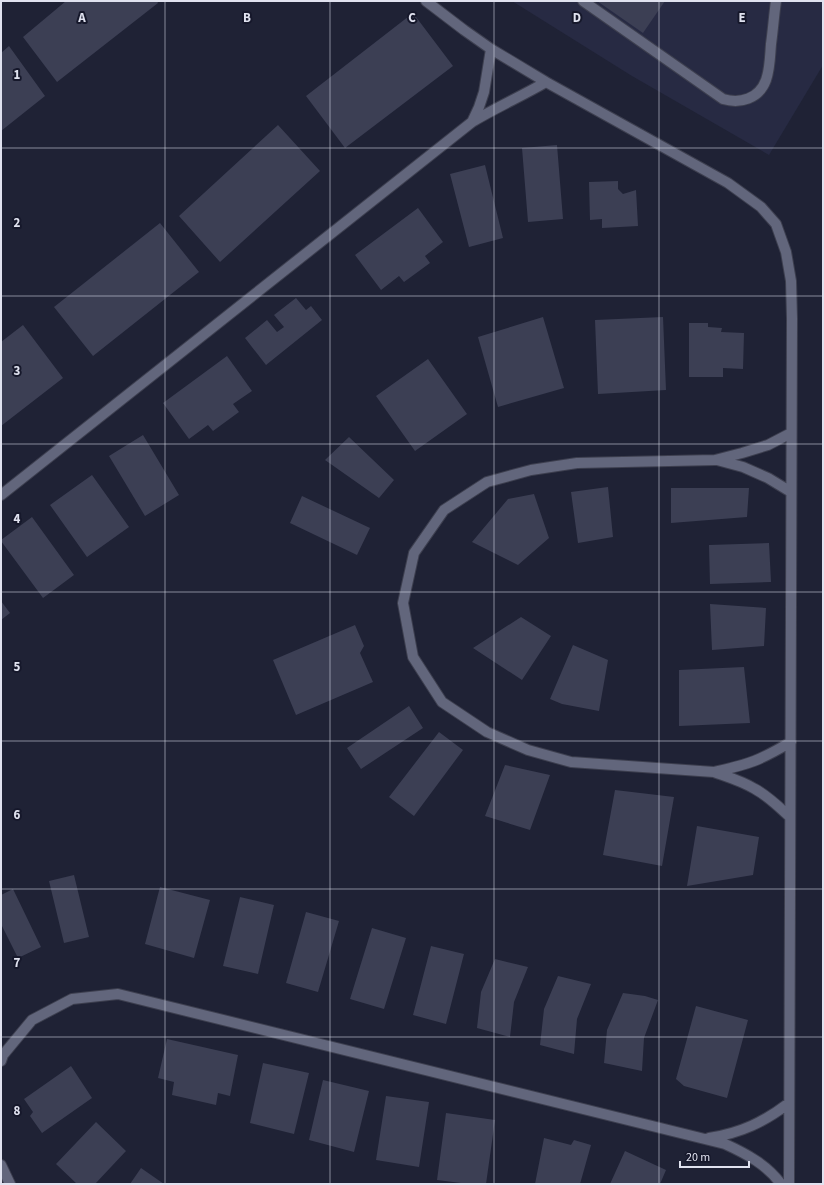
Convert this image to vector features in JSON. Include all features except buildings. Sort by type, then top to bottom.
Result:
[{"type":"street","points":[[426,1],[491,49],[546,82],[728,183],[761,207],[776,224],[786,252],[791,281],[792,320],[789,1184]]},
{"type":"street","points":[[582,1],[723,99],[731,101],[748,99],[755,95],[765,82],[768,70],[776,1]]},
{"type":"street","points":[[472,122],[484,92],[491,49]]},
{"type":"street","points":[[1,495],[472,122],[546,82]]},
{"type":"street","points":[[790,817],[774,802],[755,789],[735,779],[714,772],[570,762],[528,750],[487,732],[442,702],[413,657],[403,603],[414,553],[439,516],[444,510],[486,482],[531,470],[577,463],[715,460],[768,445],[791,433]]},
{"type":"street","points":[[715,460],[743,467],[768,478],[791,492]]},
{"type":"street","points":[[714,772],[754,761],[791,742]]},
{"type":"street","points":[[1,1061],[3,1056],[32,1020],[72,999],[118,994],[706,1138],[744,1152],[761,1164],[781,1184]]},
{"type":"street","points":[[706,1138],[724,1136],[742,1130],[774,1114],[789,1103]]},
{"type":"street","points":[[1,1164],[10,1184]]},
{"type":"shaded area","points":[[512,1],[823,1],[823,65],[769,155],[632,76]]}]
